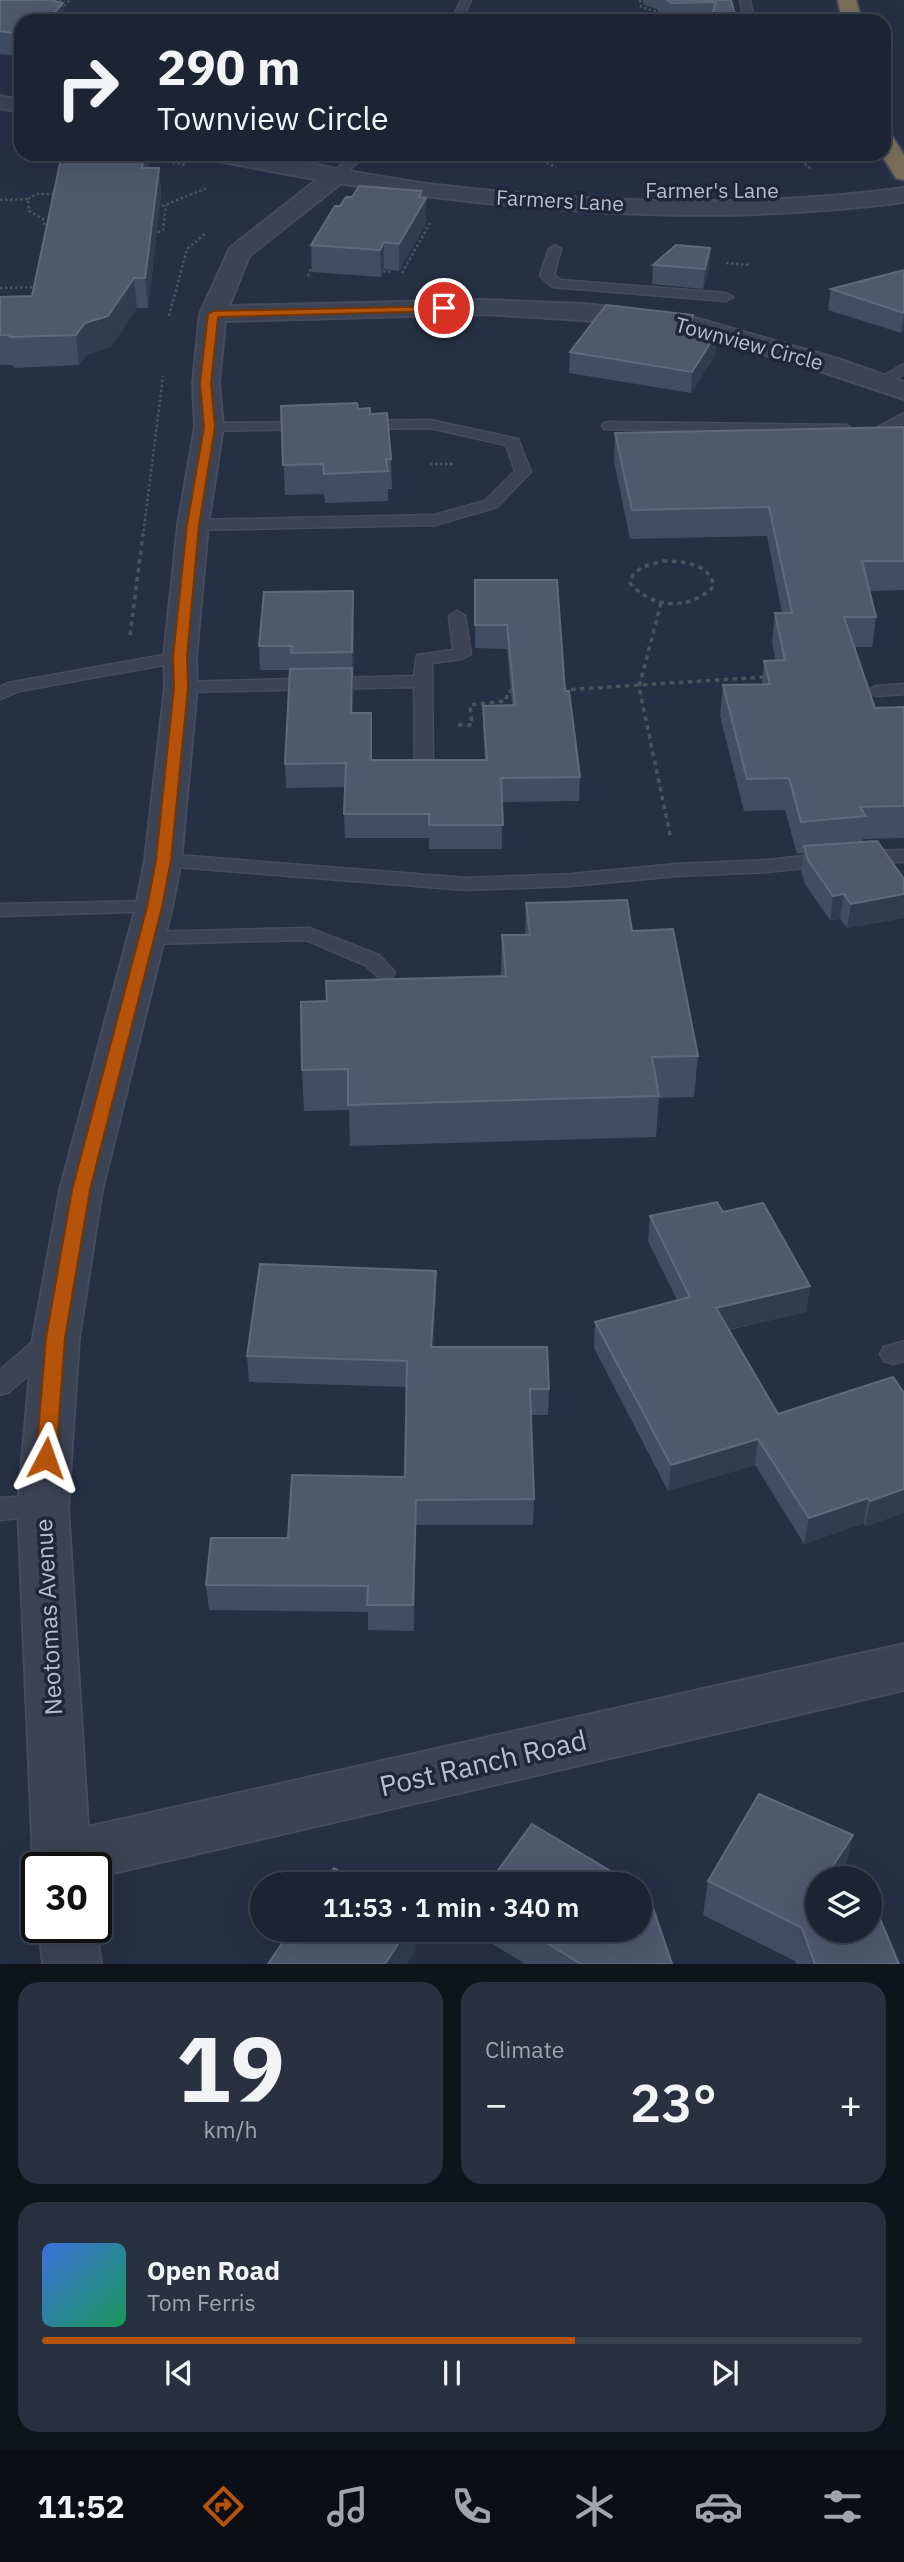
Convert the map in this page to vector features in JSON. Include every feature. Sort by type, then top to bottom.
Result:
[{"type":"highway","points":[[891,152],[904,173]]},
{"type":"street","name":"Farmers Lane","points":[[340,161],[476,196],[593,204],[772,205],[863,201],[904,193]]},
{"type":"street","name":"Neotomas Avenue","points":[[61,1852],[43,1506],[56,1338],[81,1190],[150,922],[163,860],[193,525],[209,427],[206,383],[213,314],[238,253],[340,161]]},
{"type":"street","name":"Townview Circle","points":[[213,314],[484,307],[583,312],[688,324],[904,391]]},
{"type":"street","name":"Post Ranch Road","points":[[109,1852],[904,1667]]},
{"type":"street","points":[[70,1943],[72,1964]]},
{"type":"lane","points":[[555,248],[547,276],[557,284],[726,297]]},
{"type":"lane","points":[[879,382],[904,368]]},
{"type":"lane","points":[[869,429],[904,417]]},
{"type":"lane","points":[[193,525],[435,520],[491,504],[523,472],[513,443],[430,424],[347,425]]},
{"type":"lane","points":[[209,427],[319,426]]},
{"type":"lane","points":[[609,426],[869,429],[904,438]]},
{"type":"lane","points":[[424,768],[423,659],[462,654],[457,616]]},
{"type":"lane","points":[[0,694],[14,687],[180,672],[422,681]]},
{"type":"lane","points":[[876,691],[904,689]]},
{"type":"lane","points":[[163,860],[467,884],[571,880],[677,870],[767,866],[849,856],[904,856]]},
{"type":"lane","points":[[0,910],[309,934],[372,960],[385,972]]},
{"type":"lane","points":[[0,1385],[56,1338]]},
{"type":"lane","points":[[0,1509],[43,1506]]},
{"type":"path","points":[[48,8],[48,1],[68,0]]},
{"type":"path","points":[[57,14],[68,0]]},
{"type":"path","points":[[640,0],[641,7],[655,11],[656,14]]},
{"type":"path","points":[[151,234],[163,230],[164,205],[208,187]]},
{"type":"path","points":[[0,200],[28,200],[36,194],[54,194]]},
{"type":"path","points":[[28,200],[29,211],[43,219],[53,218]]},
{"type":"path","points":[[383,271],[404,273],[431,221],[427,221],[430,215]]},
{"type":"path","points":[[43,219],[45,226],[58,226]]},
{"type":"path","points":[[168,327],[170,305],[187,249],[211,230]]},
{"type":"path","points":[[308,276],[316,258]]},
{"type":"path","points":[[0,288],[41,287],[39,295]]},
{"type":"path","points":[[129,647],[163,373]]},
{"type":"path","points":[[663,561],[689,564],[709,573],[714,580],[714,586],[709,593],[701,598],[676,604],[662,603],[640,595],[630,583],[631,577],[642,567],[663,561]]},
{"type":"path","points":[[662,603],[639,687],[677,870]]},
{"type":"path","points":[[560,690],[639,687],[653,682],[766,677],[776,672]]},
{"type":"path","points":[[424,725],[472,725],[471,705],[506,701],[508,691],[521,691]]},
{"type":"building","points":[[0,0],[50,0],[63,3],[53,14],[14,14],[14,33],[0,31]]},
{"type":"building","points":[[667,0],[731,0],[735,14],[712,14],[716,2],[671,3]]},
{"type":"building","points":[[61,161],[143,161],[142,168],[159,168],[145,278],[134,278],[108,316],[85,323],[76,335],[0,335],[0,297],[32,296]]},
{"type":"building","points":[[359,186],[422,191],[419,197],[426,198],[399,244],[384,242],[380,250],[311,245],[335,206],[340,206],[346,197],[352,197]]},
{"type":"building","points":[[676,245],[710,248],[705,269],[653,265]]},
{"type":"building","points":[[904,270],[904,313],[831,289],[842,286]]},
{"type":"building","points":[[606,305],[693,315],[689,330],[716,334],[692,372],[570,352]]},
{"type":"building","points":[[357,403],[358,409],[370,408],[370,414],[387,413],[391,459],[386,459],[388,471],[324,474],[323,464],[283,465],[281,406]]},
{"type":"building","points":[[904,427],[904,561],[862,561],[876,617],[844,617],[875,708],[904,707],[904,806],[860,807],[866,816],[801,822],[789,778],[747,779],[723,685],[770,684],[764,661],[785,660],[775,613],[792,613],[769,507],[632,510],[615,433]]},
{"type":"building","points":[[475,580],[557,580],[565,691],[569,691],[580,777],[501,778],[503,825],[429,825],[429,814],[344,814],[346,763],[285,764],[290,669],[352,668],[351,713],[371,713],[371,760],[487,760],[483,706],[515,705],[507,625],[475,625]]},
{"type":"building","points":[[353,591],[352,652],[291,653],[292,646],[259,646],[264,592]]},
{"type":"building","points":[[877,841],[904,879],[904,894],[851,904],[844,894],[833,896],[808,860],[804,846]]},
{"type":"building","points":[[627,900],[632,931],[673,929],[698,1056],[652,1057],[659,1096],[348,1105],[348,1069],[302,1070],[301,1002],[327,1001],[326,981],[506,976],[502,935],[530,935],[526,903]]},
{"type":"building","points":[[717,1202],[723,1212],[763,1203],[810,1286],[716,1308],[778,1414],[893,1377],[904,1393],[904,1489],[809,1518],[758,1439],[671,1465],[595,1322],[690,1297],[650,1216]]},
{"type":"building","points":[[260,1264],[436,1271],[431,1347],[547,1347],[549,1389],[530,1389],[534,1499],[416,1500],[413,1605],[367,1605],[368,1586],[206,1585],[211,1538],[288,1538],[292,1475],[405,1477],[407,1361],[247,1356]]},
{"type":"building","points":[[759,1794],[853,1835],[833,1866],[805,1866],[805,1936],[802,1928],[708,1881]]},
{"type":"building","points":[[532,1824],[612,1872],[497,1872]]},
{"type":"building","points":[[652,1905],[672,1964],[581,1964],[545,1942],[652,1942]]},
{"type":"building","points":[[882,1924],[899,1964],[815,1964],[807,1943],[882,1943]]},
{"type":"building","points":[[283,1942],[399,1942],[385,1964],[268,1964]]},
{"type":"route","points":[[46,1458],[56,1338],[81,1190],[154,907],[163,860],[181,687],[180,657],[193,525],[209,427],[206,383],[213,314],[444,308]]}]
